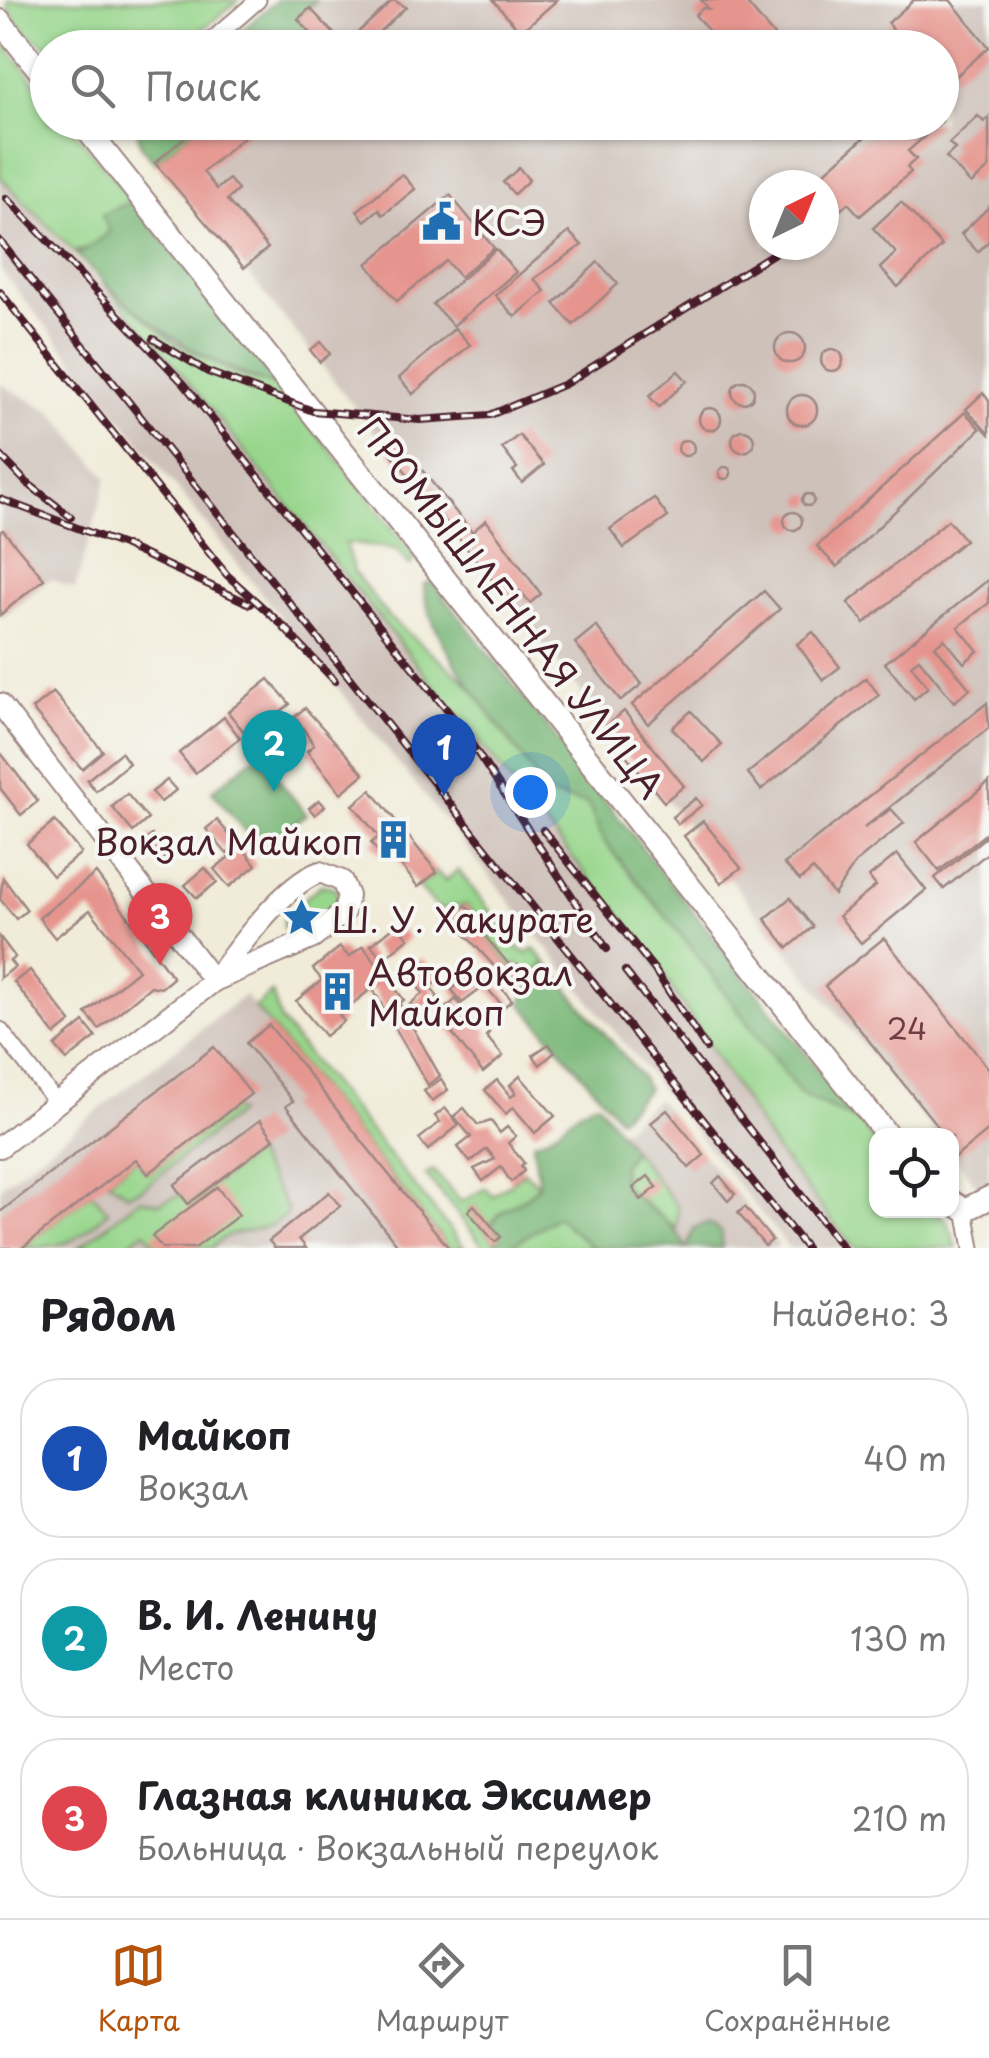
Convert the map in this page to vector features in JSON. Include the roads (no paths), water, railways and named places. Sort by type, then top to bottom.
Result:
[{"type":"main road","points":[[0,21],[30,58]]},
{"type":"main road","name":"ПРОМЫШЛЕННАЯ УЛИЦА","points":[[94,140],[882,1128]]},
{"type":"main road","points":[[959,1206],[989,1198]]},
{"type":"street","points":[[224,30],[258,0]]},
{"type":"street","points":[[0,704],[214,981]]},
{"type":"street","points":[[0,1147],[214,981],[273,911],[312,875],[328,873],[342,881],[348,896],[344,912],[302,944],[214,981]]},
{"type":"street","points":[[273,911],[277,935],[290,944],[302,944]]},
{"type":"street","points":[[0,1030],[56,1102]]},
{"type":"street","points":[[959,1209],[972,1248]]},
{"type":"railway","points":[[7,198],[184,384],[459,725],[607,949]]},
{"type":"railway","points":[[0,241],[806,1248]]},
{"type":"railway","points":[[153,339],[208,372],[313,411],[420,420],[490,415],[565,384],[763,260]]},
{"type":"railway","points":[[0,292],[227,575],[291,633]]},
{"type":"railway","points":[[0,455],[26,482],[71,517]]},
{"type":"railway","points":[[0,499],[123,545],[250,604]]},
{"type":"railway","points":[[283,627],[335,681]]},
{"type":"railway","points":[[543,830],[654,969],[706,1048]]},
{"type":"railway","points":[[625,971],[843,1248]]},
{"type":"place","name":"КСЭ","points":[[442,221]]},
{"type":"place","name":"В. И. Ленину","points":[[274,792]]},
{"type":"place","name":"Майкоп","points":[[444,796]]},
{"type":"place","name":"Вокзал Майкоп","points":[[393,840]]},
{"type":"place","name":"Ш. У. Хакурате","points":[[301,918]]},
{"type":"place","name":"Глазная клиника Эксимер","points":[[160,965]]},
{"type":"place","name":"Автовокзал Майкоп","points":[[338,991]]}]
